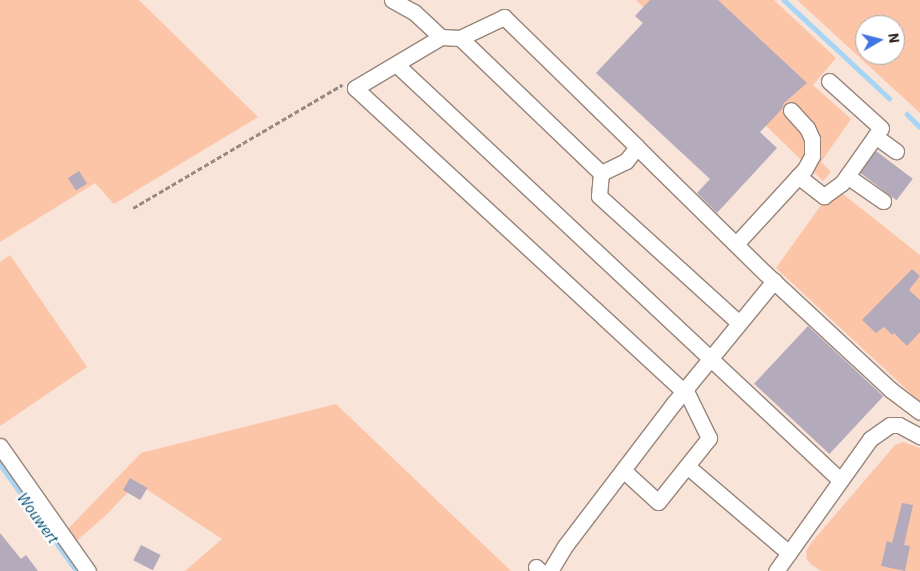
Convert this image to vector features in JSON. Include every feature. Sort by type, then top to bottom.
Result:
[{"type":"street","points":[[392,0],[414,12],[441,37]]},
{"type":"street","points":[[622,470],[658,502],[709,438],[684,390],[355,88],[441,37],[460,38],[504,17],[774,281],[905,402],[920,412]]},
{"type":"street","points":[[460,38],[601,173]]},
{"type":"street","points":[[396,65],[840,480]]},
{"type":"street","points":[[798,176],[824,196],[842,182],[881,128],[829,81]]},
{"type":"street","points":[[736,244],[798,176],[812,156],[812,139],[808,128],[791,110]]},
{"type":"street","points":[[875,136],[896,151]]},
{"type":"street","points":[[601,173],[626,160],[637,147]]},
{"type":"street","points":[[601,173],[598,196],[739,324]]},
{"type":"street","points":[[847,176],[883,201]]},
{"type":"street","points":[[542,570],[565,546],[684,390],[774,281]]},
{"type":"street","points":[[896,425],[905,402]]},
{"type":"street","points":[[776,571],[870,439],[890,425],[896,425],[920,436]]},
{"type":"street","points":[[0,446],[88,571]]},
{"type":"street","points":[[687,466],[789,553]]},
{"type":"path","points":[[133,208],[341,85],[355,88]]},
{"type":"shaded area","points":[[0,0],[139,0],[258,117],[114,204],[95,183],[0,242]]},
{"type":"shaded area","points":[[636,0],[774,0],[836,58],[813,85],[851,119],[821,162],[831,172],[823,181]]},
{"type":"shaded area","points":[[797,0],[920,0],[920,113],[868,65],[905,65],[905,15],[855,15],[855,53]]},
{"type":"shaded area","points":[[834,187],[920,255],[920,402],[776,268]]},
{"type":"shaded area","points":[[10,255],[87,367],[0,426],[0,262]]},
{"type":"shaded area","points":[[336,404],[511,571],[185,571],[222,539],[137,483],[104,517],[75,542],[67,530],[141,453]]},
{"type":"shaded area","points":[[903,442],[920,448],[920,571],[821,571],[812,565],[807,560],[806,551],[811,543],[895,445]]},
{"type":"building","points":[[650,0],[718,0],[807,83],[784,103],[782,109],[760,132],[777,148],[717,213],[697,193],[710,179],[596,73],[643,23],[635,16]]},
{"type":"building","points":[[876,151],[913,179],[896,200],[860,173]]},
{"type":"building","points":[[79,171],[87,184],[76,191],[68,178]]},
{"type":"building","points":[[912,269],[920,276],[909,290],[920,300],[920,332],[907,346],[894,333],[892,335],[884,327],[876,333],[862,320]]},
{"type":"building","points":[[808,326],[883,396],[829,454],[754,384]]},
{"type":"building","points":[[130,478],[147,488],[140,500],[123,490]]},
{"type":"building","points":[[902,503],[913,505],[904,545],[910,546],[905,571],[881,566],[887,541],[892,543]]},
{"type":"building","points":[[0,533],[21,559],[26,555],[38,571],[0,571]]},
{"type":"building","points":[[141,545],[161,555],[153,570],[133,560]]},
{"type":"waterway","points":[[784,0],[889,98]]},
{"type":"waterway","points":[[907,114],[920,127]]},
{"type":"waterway","name":"Wouwert","points":[[0,464],[77,571]]}]
